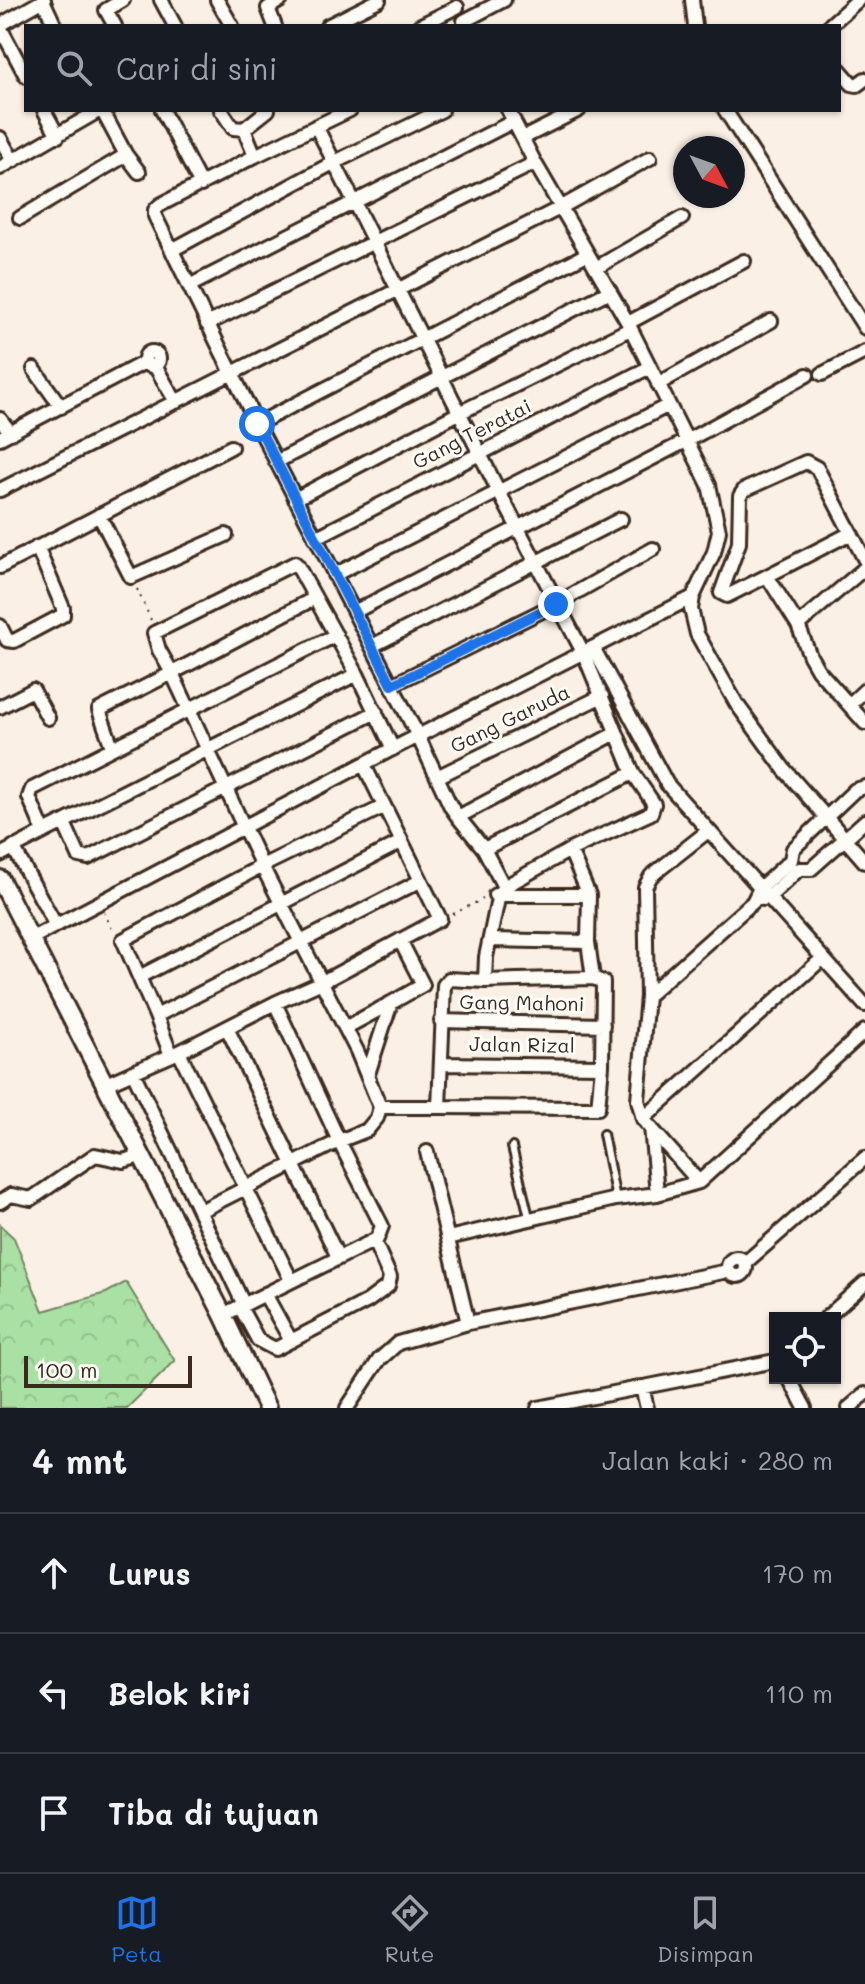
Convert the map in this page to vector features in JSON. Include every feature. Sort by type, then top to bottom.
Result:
[{"type":"main road","points":[[0,878],[223,1315],[267,1408]]},
{"type":"street","points":[[24,70],[0,26],[43,0],[54,24]]},
{"type":"street","points":[[114,24],[103,5],[123,0]]},
{"type":"street","points":[[217,0],[231,24]]},
{"type":"street","points":[[274,24],[268,8],[281,0]]},
{"type":"street","points":[[331,24],[379,0]]},
{"type":"street","points":[[422,24],[455,4],[465,24],[504,0]]},
{"type":"street","points":[[692,0],[695,24]]},
{"type":"street","points":[[831,24],[858,0]]},
{"type":"street","points":[[163,1],[174,24]]},
{"type":"street","points":[[841,71],[852,84],[857,85],[865,79]]},
{"type":"street","points":[[45,112],[58,136]]},
{"type":"street","points":[[0,168],[98,112]]},
{"type":"street","points":[[102,112],[139,172]]},
{"type":"street","points":[[163,112],[201,185]]},
{"type":"street","points":[[222,112],[233,128],[244,129],[265,112]]},
{"type":"street","points":[[316,112],[333,163],[556,604],[589,651],[667,784],[865,1005]]},
{"type":"street","points":[[346,112],[155,210],[155,216],[207,324],[227,376],[257,424],[372,646],[448,803],[484,849],[497,893],[485,981]]},
{"type":"street","points":[[172,250],[333,163],[438,112]]},
{"type":"street","points":[[523,138],[575,112]]},
{"type":"street","points":[[726,112],[865,328]]},
{"type":"street","points":[[189,286],[353,203],[511,116],[629,326],[709,485],[719,531],[714,552],[693,597],[691,609],[697,634],[736,703],[784,769],[865,862]]},
{"type":"street","points":[[244,129],[255,156]]},
{"type":"street","points":[[0,138],[13,161]]},
{"type":"street","points":[[20,218],[126,155]]},
{"type":"street","points":[[0,490],[560,208],[650,158]]},
{"type":"street","points":[[207,324],[535,163]]},
{"type":"street","points":[[596,268],[682,218]]},
{"type":"street","points":[[257,424],[587,254]]},
{"type":"street","points":[[295,499],[629,326],[744,261]]},
{"type":"street","points":[[276,462],[610,291]]},
{"type":"street","points":[[658,384],[771,321]]},
{"type":"street","points":[[822,374],[865,352]]},
{"type":"street","points":[[0,419],[5,436],[150,364],[176,402]]},
{"type":"street","name":"Gang Teratai","points":[[315,538],[648,368]]},
{"type":"street","points":[[34,369],[61,407]]},
{"type":"street","points":[[354,612],[688,440],[807,375]]},
{"type":"street","points":[[334,575],[669,405]]},
{"type":"street","points":[[1,564],[231,447]]},
{"type":"street","points":[[851,533],[727,596],[721,592],[739,543],[738,502],[744,490],[806,462],[817,468],[851,533],[865,560]]},
{"type":"street","points":[[99,515],[131,577],[226,535]]},
{"type":"street","points":[[372,646],[621,519]]},
{"type":"street","points":[[0,626],[6,638],[14,641],[63,615],[63,608],[37,547]]},
{"type":"street","points":[[392,685],[556,604],[653,549]]},
{"type":"street","points":[[383,1106],[302,940],[262,866],[159,650],[154,633],[292,563],[297,565],[396,747]]},
{"type":"street","points":[[798,625],[865,568]]},
{"type":"street","points":[[767,576],[798,625],[818,670],[865,723]]},
{"type":"street","points":[[30,939],[396,747],[693,597]]},
{"type":"street","points":[[112,747],[99,710],[315,598]]},
{"type":"street","points":[[44,832],[29,791],[336,635]]},
{"type":"street","points":[[497,893],[570,850],[653,810],[653,802],[633,773],[616,733],[589,651]]},
{"type":"street","points":[[0,855],[357,674]]},
{"type":"street","points":[[0,707],[33,690],[48,718]]},
{"type":"street","points":[[849,705],[865,690]]},
{"type":"street","name":"Gang Garuda","points":[[437,777],[602,696]]},
{"type":"street","points":[[64,823],[79,856],[85,859],[376,712]]},
{"type":"street","points":[[458,817],[616,733]]},
{"type":"street","points":[[104,1085],[322,982],[440,919],[364,765]]},
{"type":"street","points":[[484,849],[633,773]]},
{"type":"street","points":[[795,864],[793,849],[855,790],[865,787]]},
{"type":"street","points":[[291,1280],[156,1016],[123,940],[262,866],[383,807]]},
{"type":"street","points":[[795,864],[811,869],[865,821]]},
{"type":"street","points":[[657,1194],[647,1123],[638,1100],[647,996],[647,881],[708,831]]},
{"type":"street","points":[[139,977],[401,842]]},
{"type":"street","points":[[13,847],[55,924]]},
{"type":"street","points":[[570,850],[589,895],[588,942],[593,978]]},
{"type":"street","points":[[647,996],[795,864]]},
{"type":"street","points":[[0,878],[23,865]]},
{"type":"street","points":[[156,1016],[420,881]]},
{"type":"street","points":[[497,893],[589,895]]},
{"type":"street","points":[[14,907],[39,894]]},
{"type":"street","points":[[345,1028],[423,985],[400,940]]},
{"type":"street","points":[[490,940],[588,942]]},
{"type":"street","points":[[647,1123],[823,958]]},
{"type":"street","points":[[383,1106],[597,1110],[602,1066],[604,987],[601,980],[447,980],[441,1021],[439,1107]]},
{"type":"street","points":[[223,1315],[374,1241],[382,1226],[275,1003]]},
{"type":"street","points":[[368,1074],[391,1003]]},
{"type":"street","name":"Gang Mahoni","points":[[441,1021],[603,1025]]},
{"type":"street","points":[[227,1028],[338,1257]]},
{"type":"street","points":[[448,1238],[616,1199],[657,1194],[699,1182],[865,1031]]},
{"type":"street","name":"Jalan Rizal","points":[[441,1064],[602,1066]]},
{"type":"street","points":[[133,1072],[258,1340],[263,1344],[275,1349],[368,1301],[388,1286],[390,1277],[374,1241]]},
{"type":"street","points":[[200,1211],[371,1127],[383,1106]]},
{"type":"street","points":[[647,1123],[699,1182]]},
{"type":"street","points":[[427,1152],[468,1323]]},
{"type":"street","points":[[0,1202],[11,1195],[30,1199],[95,1155],[123,1161],[140,1156]]},
{"type":"street","points":[[347,1408],[392,1346],[468,1323],[728,1271],[733,1276],[741,1276],[746,1271],[745,1263],[865,1158]]},
{"type":"street","points":[[833,1312],[865,1283]]},
{"type":"street","points":[[265,1294],[291,1341]]},
{"type":"street","points":[[538,1408],[769,1362]]},
{"type":"street","points":[[792,1384],[805,1408]]},
{"type":"street","points":[[642,1387],[647,1408]]},
{"type":"street","points":[[849,1408],[865,1394]]},
{"type":"lane","points":[[603,1134],[616,1199]]},
{"type":"lane","points":[[512,1147],[530,1221]]},
{"type":"path","points":[[131,577],[144,601],[154,633]]},
{"type":"path","points":[[440,919],[497,893]]},
{"type":"path","points":[[100,904],[117,937],[123,940]]},
{"type":"green space","points":[[0,1225],[14,1238],[43,1311],[106,1293],[126,1282],[175,1361],[127,1408],[0,1408]]},
{"type":"route","points":[[257,424],[392,685],[556,604]]}]
